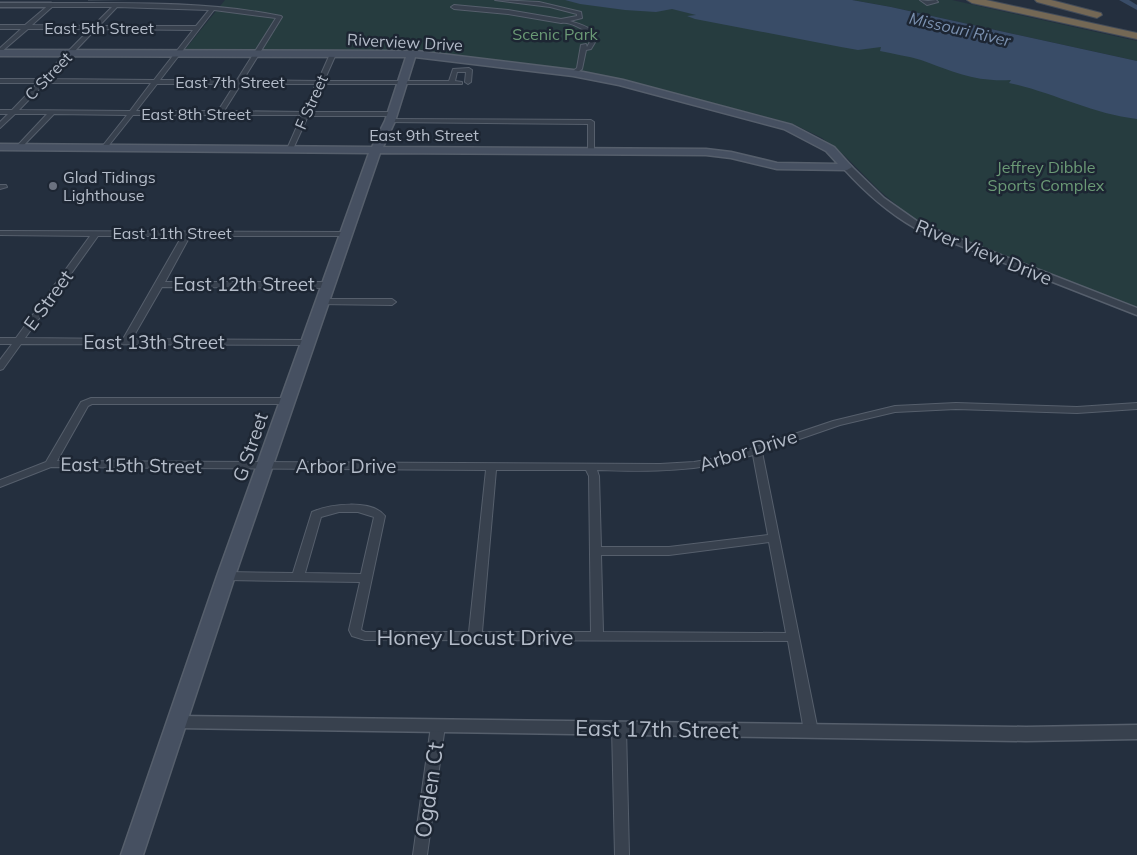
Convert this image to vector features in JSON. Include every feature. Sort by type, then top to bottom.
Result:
[{"type":"highway","points":[[972,0],[1122,27],[1137,27]]},
{"type":"highway","points":[[998,0],[1122,27]]},
{"type":"highway","points":[[1020,0],[1122,27],[1137,35]]},
{"type":"highway","points":[[1040,0],[1104,16]]},
{"type":"main road","name":"Riverview Drive","points":[[0,52],[370,54],[405,59],[445,56],[572,70],[788,127],[830,149],[847,167]]},
{"type":"main road","name":"G Street","points":[[132,855],[321,302],[370,162],[391,118],[410,58]]},
{"type":"main road","name":"East 9th Street","points":[[0,147],[706,152],[788,167],[847,167]]},
{"type":"street","points":[[498,0],[523,2],[579,13],[578,18],[565,21]]},
{"type":"street","points":[[923,0],[929,3],[935,2],[933,0]]},
{"type":"street","points":[[460,1],[454,6],[565,21],[586,28],[593,35],[592,38],[594,39],[589,48],[584,49],[572,70]]},
{"type":"street","points":[[0,5],[116,5],[212,9],[234,10],[279,17],[219,114]]},
{"type":"street","points":[[0,52],[50,5]]},
{"type":"street","name":"C Street","points":[[0,126],[116,5]]},
{"type":"street","points":[[104,148],[212,9]]},
{"type":"street","name":"East 5th Street","points":[[0,27],[198,28]]},
{"type":"street","name":"F Street","points":[[290,149],[333,54]]},
{"type":"street","points":[[451,83],[455,70],[469,70],[468,82]]},
{"type":"street","name":"East 7th Street","points":[[0,81],[460,83]]},
{"type":"street","name":"East 8th Street","points":[[0,112],[306,114],[391,118],[591,122],[590,151]]},
{"type":"street","points":[[20,147],[52,113]]},
{"type":"street","name":"River View Drive","points":[[847,167],[870,193],[918,226],[1137,312]]},
{"type":"street","name":"East 11th Street","points":[[0,233],[345,234]]},
{"type":"street","name":"E Street","points":[[0,367],[96,233]]},
{"type":"street","points":[[126,342],[188,233]]},
{"type":"street","name":"East 12th Street","points":[[160,284],[328,285]]},
{"type":"street","points":[[321,302],[392,302]]},
{"type":"street","name":"East 13th Street","points":[[0,341],[307,343]]},
{"type":"street","points":[[50,464],[84,404],[91,402],[287,401]]},
{"type":"street","name":"Arbor Drive","points":[[265,466],[657,469],[690,467],[730,459],[847,419],[918,406],[980,405],[1102,410],[1137,406]]},
{"type":"street","points":[[757,450],[811,731]]},
{"type":"street","name":"East 15th Street","points":[[0,484],[50,464],[265,466]]},
{"type":"street","points":[[475,636],[491,467]]},
{"type":"street","points":[[590,467],[594,476],[597,637]]},
{"type":"street","points":[[226,576],[366,578],[380,516],[372,511],[362,509],[335,509],[320,512],[316,515],[298,577]]},
{"type":"street","points":[[596,551],[669,550],[774,538]]},
{"type":"street","name":"Honey Locust Drive","points":[[366,578],[355,630],[356,633],[375,638],[475,636],[793,637]]},
{"type":"street","name":"East 17th Street","points":[[177,722],[1026,734],[1137,732]]},
{"type":"street","name":"Ogden Ct","points":[[420,855],[438,726]]},
{"type":"street","points":[[619,728],[622,855]]},
{"type":"green space","name":"Jeffrey Dibble Sports Complex","points":[[225,0],[651,0],[866,43],[1137,106],[1137,308],[971,244],[912,218],[880,191],[845,156],[822,138],[793,124],[629,82],[440,55],[183,52]]},
{"type":"green space","points":[[852,0],[952,0],[1137,41],[1137,61],[891,7]]},
{"type":"water","name":"Missouri River","points":[[565,0],[852,0],[891,7],[1137,61],[1137,119],[1104,113],[1009,83],[1011,80],[975,78],[921,60],[880,51],[881,47],[858,50],[841,47],[695,19],[687,16],[696,15],[672,9],[656,12],[625,10]]},
{"type":"waterway","points":[[1123,0],[1137,8]]},
{"type":"place","name":"Glad Tidings Lighthouse","points":[[53,186]]},
{"type":"park label","name":"Scenic Park","points":[[555,34]]}]
